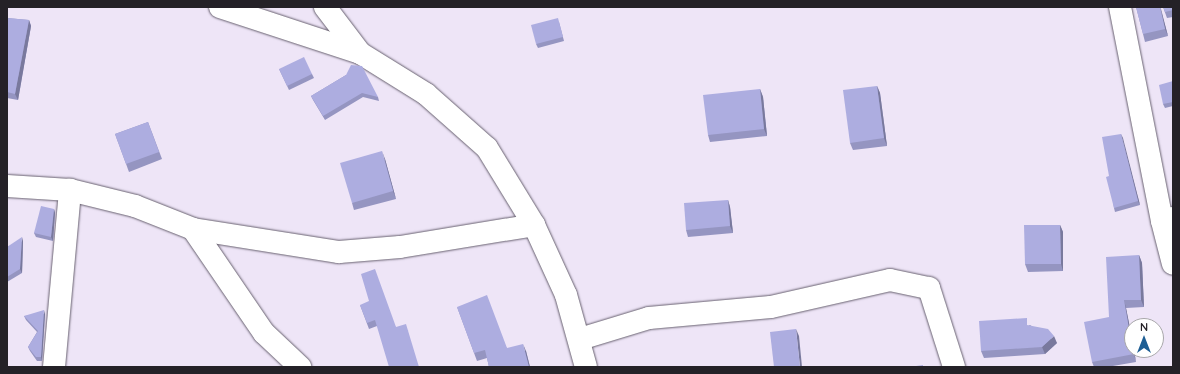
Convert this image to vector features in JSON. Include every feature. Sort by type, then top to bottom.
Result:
[{"type":"street","points":[[220,7],[360,53],[426,94],[487,148],[534,225],[566,295],[580,339],[586,367]]},
{"type":"street","points":[[325,7],[360,53]]},
{"type":"street","points":[[1120,7],[1168,219],[1173,264]]},
{"type":"street","points":[[7,186],[70,190],[135,206],[193,229],[339,252],[400,247],[534,225]]},
{"type":"street","points":[[54,367],[70,190]]},
{"type":"street","points":[[193,229],[264,333],[300,367]]},
{"type":"street","points":[[580,339],[649,318],[771,307],[890,280],[929,288],[954,367]]},
{"type":"building","points":[[1136,7],[1160,7],[1165,29],[1143,34]]},
{"type":"building","points":[[1163,7],[1173,7],[1173,10],[1165,12]]},
{"type":"building","points":[[7,18],[29,20],[15,94],[7,92]]},
{"type":"building","points":[[558,18],[563,37],[536,44],[531,25]]},
{"type":"building","points":[[304,57],[312,74],[287,86],[279,69]]},
{"type":"building","points":[[351,65],[362,66],[378,97],[362,93],[323,116],[311,96],[346,75]]},
{"type":"building","points":[[1173,81],[1173,102],[1163,104],[1159,85]]},
{"type":"building","points":[[877,86],[884,138],[850,143],[843,90]]},
{"type":"building","points":[[760,89],[764,129],[708,135],[703,95]]},
{"type":"building","points":[[148,122],[159,152],[126,164],[115,134]]},
{"type":"building","points":[[1121,134],[1138,201],[1114,208],[1106,177],[1109,176],[1102,137]]},
{"type":"building","points":[[382,151],[393,191],[352,203],[340,163]]},
{"type":"building","points":[[728,200],[730,226],[686,230],[684,203]]},
{"type":"building","points":[[41,206],[54,209],[51,237],[34,233]]},
{"type":"building","points":[[1024,225],[1060,225],[1061,264],[1025,264]]},
{"type":"building","points":[[22,237],[20,269],[7,277],[7,247]]},
{"type":"building","points":[[1139,255],[1141,300],[1124,300],[1127,318],[1124,318],[1124,356],[1092,362],[1084,322],[1109,317],[1106,257]]},
{"type":"building","points":[[375,269],[396,327],[406,324],[419,367],[389,367],[375,320],[367,323],[360,305],[369,301],[361,274]]},
{"type":"building","points":[[487,295],[507,348],[523,344],[529,367],[489,367],[485,350],[474,353],[457,307]]},
{"type":"building","points":[[44,310],[41,357],[36,357],[28,347],[38,331],[24,316]]},
{"type":"building","points":[[1027,318],[1027,325],[1048,329],[1054,336],[1042,347],[981,351],[979,321]]},
{"type":"building","points":[[796,329],[800,367],[774,367],[770,332]]},
{"type":"building","points":[[923,365],[923,367],[909,367]]}]
